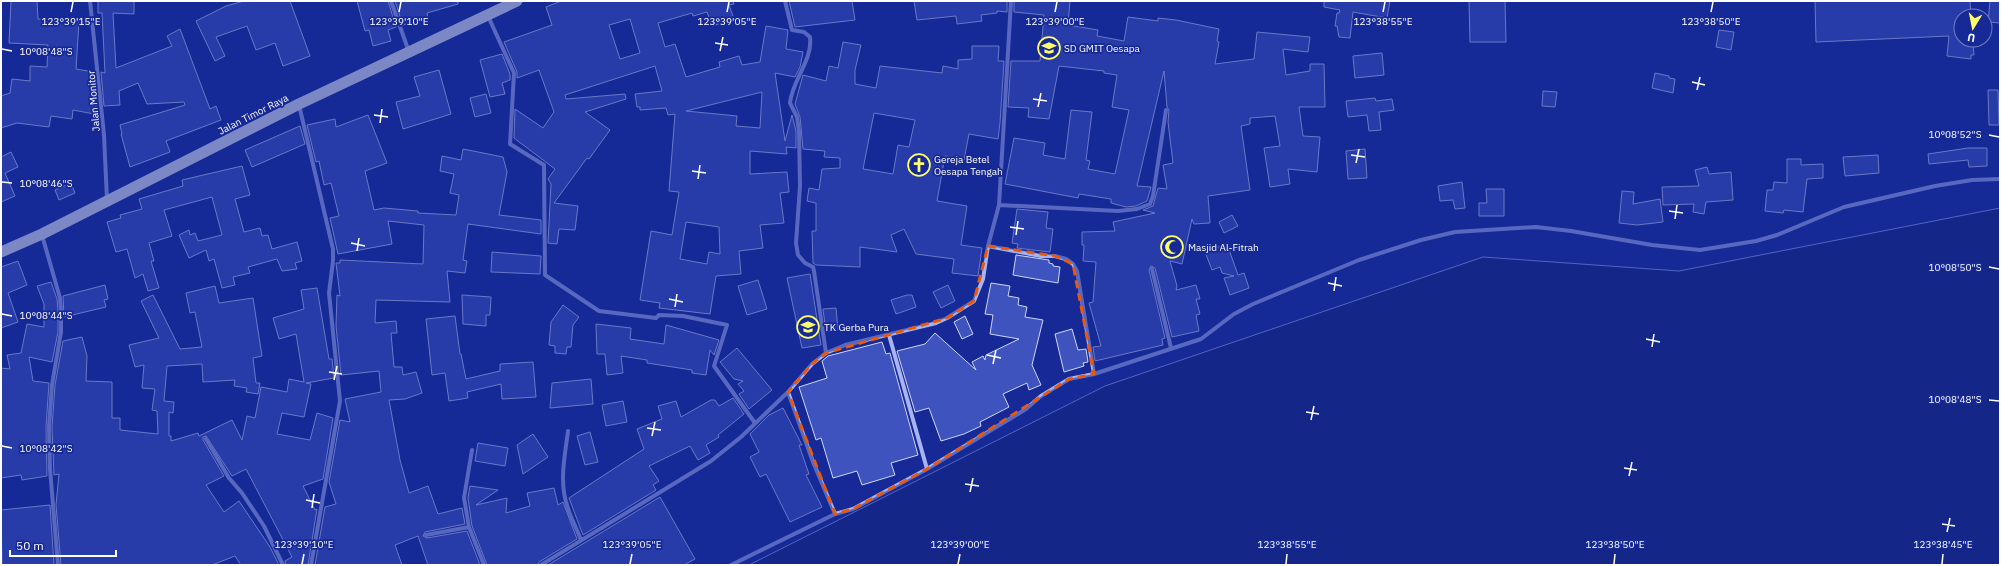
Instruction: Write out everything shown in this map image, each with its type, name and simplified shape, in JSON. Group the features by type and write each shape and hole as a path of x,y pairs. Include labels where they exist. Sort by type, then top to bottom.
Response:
{"highway":[{"name":"Jalan Timor Raya","path":"1,252 42,234 299,104 517,1"}],"street":[{"name":"Jalan Monitor","path":"90,1 103,127 107,200"},
{"path":"391,1 410,52"},
{"path":"785,1 789,25 792,30 804,32 810,37 810,50 793,88 790,103 797,117 799,131 800,186 796,243 798,255 805,264 812,267 814,271 826,352"},
{"path":"541,565 711,461 756,423 788,392 812,364 826,352 845,345 889,335 947,318 974,301 983,279 988,246 999,205 1011,1"},
{"path":"487,15 514,73 510,144 544,164 545,275 599,311 656,318 659,315 683,316 727,324 714,366 756,423"},
{"path":"299,104 333,249 329,293 340,402 311,565"},
{"path":"999,205 1118,211 1137,209 1150,204 1153,196 1166,110"},
{"path":"731,565 835,514 853,508 927,469 1026,409 1041,396 1070,379 1094,374 1201,339 1234,314 1304,282 1359,260 1421,240 1455,232 1536,227 1570,231 1652,245 1700,250 1756,241 1777,235 1844,207 1935,186 1972,180 2000,179"},
{"path":"42,234 60,298 61,311 61,332 49,410 50,469 58,565"},
{"path":"988,246 1041,256 1055,256 1066,259 1073,264 1076,271 1094,374"},
{"path":"1152,269 1171,348"},
{"path":"889,335 927,469"},
{"path":"788,392 813,462 835,514"},
{"path":"568,431 562,476 564,493 566,505 581,540"},
{"path":"206,439 229,478 242,493 264,526 283,565"},
{"path":"472,450 464,498 469,527 484,565"},
{"path":"426,535 469,527"}],"highlighted area":[{"path":"988,246 1055,256 1073,264 1094,374 1069,379 927,469 853,509 835,514 788,392 812,364 826,353 947,318 974,301"}],"shaded area":[{"path":"2000,208 2000,565 749,565 1105,386 1483,257 1679,271"}],"building":[{"path":"11,1 37,1 38,19 79,21 76,69 94,72 97,106 95,106 94,114 73,110 72,119 51,116 49,127 17,123 1,128 1,96 10,93 12,79 30,81 30,66 47,67 48,45 9,43"},
{"path":"98,1 134,1 134,14 113,13 116,68 172,46 167,36 180,29 210,109 216,106 221,120 166,141 170,152 130,167 120,125 185,105 184,102 147,104 138,83 119,91 120,105 104,106 101,72 105,73 102,13 98,13"},
{"path":"244,1 290,1 310,56 283,66 275,43 256,50 247,26 216,37 225,56 215,61 196,21 226,6"},
{"path":"357,1 388,1 396,27 388,30 391,41 373,46 369,30 365,31"},
{"path":"395,1 458,1 458,4 427,13 428,18 403,25"},
{"path":"561,1 733,1 734,4 729,5 734,19 712,26 707,12 693,16 692,13 658,23 665,47 675,44 686,77 720,67 719,62 739,56 742,65 760,62 766,26 788,30 786,49 803,52 800,67 795,77 775,73 785,141 792,115 796,131 796,148 786,147 787,154 750,151 750,174 787,172 789,192 780,193 784,223 760,225 763,248 739,251 741,274 716,276 710,314 659,308 660,303 640,300 651,231 672,235 679,192 669,191 675,114 668,115 666,108 640,110 640,107 637,107 635,94 662,91 655,66 565,95 566,99 625,94 626,99 585,112 610,130 589,159 587,158 554,203 578,206 575,230 559,229 557,244 548,243 551,184 548,179 555,169 514,138 515,109 543,128 554,112 539,70 517,78 517,72 504,42 552,25 546,7","holes":["630,19 640,53 620,59 609,25","762,92 760,128 736,126 737,116 686,111","686,222 719,227 720,254 709,252 707,264 680,259"]},
{"path":"789,1 852,1 855,20 795,27"},
{"path":"914,1 1007,1 1007,12 997,11 997,13 981,15 982,21 957,24 956,16 917,20"},
{"path":"1014,1 1070,1 1068,25 1098,30 1097,36 1124,41 1128,17 1158,21 1158,18 1176,20 1219,29 1217,41 1219,42 1215,64 1254,59 1257,32 1310,37 1308,52 1283,49 1286,75 1310,71 1310,64 1324,64 1325,107 1299,107 1303,136 1320,137 1317,172 1288,169 1290,184 1270,187 1264,148 1280,146 1275,116 1250,118 1250,124 1241,126 1250,190 1208,196 1210,223 1194,224 1192,219 1182,264 1170,261 1177,286 1176,290 1196,285 1200,299 1196,299 1200,314 1196,315 1199,331 1172,337 1155,268 1151,266 1149,270 1165,338 1162,339 1163,345 1095,361 1093,347 1101,346 1089,303 1093,302 1096,262 1083,261 1084,245 1082,245 1082,232 1115,231 1113,222 1155,213 1143,210 1153,206 1158,188 1167,189 1163,165 1173,163 1164,71 1137,186 1151,187 1147,201 1136,206 1126,207 1111,203 1111,199 1079,194 1078,198 1005,184 1014,138 1045,143 1043,155 1065,159 1071,110 1092,112 1086,160 1090,161 1088,169 1115,174 1129,110 1112,107 1117,75 1104,73 1104,71 1059,66 1049,119 1028,117 1029,108 1008,107 1011,61 1040,61 1044,15 1014,12"},
{"path":"1324,1 1390,1 1387,18 1353,12 1350,38 1339,37 1337,26 1335,26 1337,13 1339,13 1340,10 1324,7"},
{"path":"1469,1 1505,1 1506,42 1470,42"},
{"path":"1815,1 1970,1 1970,8 1953,8 1953,48 1973,48 1974,55 1971,55 1971,59 1947,56 1949,36 1816,42"},
{"path":"1990,1 2000,1 2000,23 1993,22 1993,8 1989,8"},
{"path":"1719,30 1734,32 1731,50 1716,47"},
{"path":"843,42 861,45 855,70 855,84 876,88 880,66 942,73 943,66 958,69 958,60 972,59 972,46 999,46 998,61 1004,61 998,139 969,134 964,160 945,156 937,201 967,206 961,245 982,248 978,276 952,273 954,259 916,254 904,229 891,235 897,252 860,247 860,267 816,265 813,263 812,231 816,231 816,203 807,201 809,188 819,190 822,169 840,168 840,158 824,157 825,151 803,149 800,117 795,104 803,75 826,81 829,66 838,68","holes":["874,113 915,120 909,147 898,145 893,174 863,169"]},
{"path":"1382,53 1384,75 1355,78 1353,56"},
{"path":"502,54 510,74 510,80 502,83 505,94 490,97 480,60"},
{"path":"439,70 451,114 403,129 396,102 420,96 414,77"},
{"path":"1655,73 1675,79 1673,93 1652,88"},
{"path":"1988,90 1998,90 1999,125 1989,125"},
{"path":"1543,91 1557,92 1555,107 1542,106"},
{"path":"486,94 491,113 475,117 470,98"},
{"path":"1375,98 1376,101 1392,99 1394,110 1379,112 1381,130 1369,131 1367,115 1348,117 1346,101"},
{"path":"368,115 387,163 365,171 374,210 384,208 418,211 418,213 456,215 459,195 450,193 454,174 440,171 442,156 461,160 463,149 503,157 507,172 499,215 541,220 541,234 468,224 463,260 467,261 465,273 447,271 450,302 376,300 375,323 396,321 397,333 391,333 394,367 402,367 403,375 416,372 422,393 405,399 389,400 400,460 409,493 428,486 438,514 462,508 465,524 425,532 423,536 427,538 467,531 480,565 428,565 418,536 395,545 402,565 315,565 325,507 336,504 329,482 340,420 350,422 345,399 381,392 379,371 341,375 336,326 337,295 340,296 336,263 340,263 340,260 423,264 424,225 388,221 392,244 338,254 330,218 339,216 331,183 324,185 319,161 316,162 307,125 335,119 336,127"},
{"path":"300,126 305,144 252,167 245,150"},
{"path":"1968,148 1987,148 1987,166 1969,167 1968,160 1929,164 1928,154"},
{"path":"1365,149 1367,178 1348,179 1346,151"},
{"path":"11,152 18,167 5,173 15,196 1,202 1,157"},
{"path":"1878,155 1879,173 1845,176 1843,157"},
{"path":"1787,159 1801,159 1801,165 1823,164 1823,178 1807,179 1803,212 1784,210 1783,213 1765,211 1767,190 1773,190 1774,182 1787,183"},
{"path":"242,166 250,195 235,199 244,232 260,228 262,236 268,235 272,249 297,242 302,261 295,263 297,269 282,271 277,259 248,267 250,273 233,277 235,285 222,288 214,259 209,261 206,250 189,258 179,235 189,230 190,235 195,233 198,241 222,235 212,197 164,210 172,236 149,243 154,261 151,261 159,288 148,291 143,274 135,278 127,249 116,252 107,222 121,218 120,215 142,209 139,199 183,186 182,180"},
{"path":"1707,167 1709,174 1731,172 1733,200 1706,202 1704,214 1693,212 1694,204 1663,205 1662,187 1699,186 1695,170"},
{"path":"1462,182 1465,208 1455,209 1453,200 1440,201 1438,186"},
{"path":"71,183 75,193 59,200 55,190"},
{"path":"1486,189 1504,189 1504,216 1479,216 1479,203 1487,203"},
{"path":"1622,191 1634,192 1633,204 1660,199 1663,222 1637,225 1619,223"},
{"path":"1017,209 1048,212 1046,228 1053,229 1050,252 1017,248 1018,244 1012,243"},
{"path":"1232,215 1238,226 1224,233 1219,222"},
{"path":"1227,244 1238,275 1244,273 1249,288 1230,295 1224,278 1234,276 1222,273 1220,267 1212,270 1205,252"},
{"path":"492,252 541,256 540,274 491,272"},
{"path":"1016,255 1049,260 1049,263 1053,264 1053,266 1060,267 1058,283 1013,275"},
{"path":"18,261 27,285 8,293 18,322 1,328 1,267"},
{"name":"TK Gerba Pura","path":"810,274 821,345 802,348 787,278"},
{"path":"758,280 767,309 747,315 738,286"},
{"path":"51,282 57,299 58,311 58,332 52,362 29,357 33,381 49,383 46,427 47,476 22,480 21,475 1,478 1,368 10,369 7,355 21,353 27,324 44,327 44,304 37,286"},
{"path":"991,283 1010,286 1008,296 1019,298 1018,305 1027,307 1025,317 1043,320 1032,365 1041,385 1029,390 1027,383 1003,394 1009,407 980,422 981,426 964,434 941,441 929,408 915,412 897,351 925,344 935,333 976,370 972,362 983,356 985,360 986,355 1019,339 990,334 993,315 985,314"},
{"path":"105,285 108,299 104,300 106,307 64,317 63,296"},
{"path":"948,285 955,301 941,308 933,292"},
{"path":"215,286 219,303 253,298 262,356 253,358 256,383 260,383 258,394 246,392 247,388 234,386 235,380 203,382 202,364 167,366 164,401 174,402 173,413 169,412 169,436 171,436 171,441 198,433 199,436 232,420 242,440 247,416 255,418 261,387 287,392 289,379 304,382 296,334 279,339 273,318 304,309 301,290 317,288 329,359 332,359 334,378 306,383 311,384 304,417 282,413 277,434 310,440 317,413 333,418 323,479 303,486 315,510 317,509 308,565 286,565 285,561 292,557 246,469 232,476 206,436 203,437 203,440 224,476 206,485 224,512 239,501 270,547 279,565 241,565 235,556 212,565 61,565 56,505 59,474 54,475 52,427 55,385 63,341 82,337 87,356 86,381 112,382 112,418 120,418 120,430 158,434 157,411 152,410 155,389 142,388 144,365 135,367 129,345 159,338 141,301 153,295 180,349 202,347 195,312 190,313 186,293"},
{"path":"462,295 491,297 490,315 486,315 486,326 463,324"},
{"path":"912,295 916,307 896,314 891,300"},
{"path":"563,305 579,317 573,325 571,347 567,347 566,354 555,353 555,346 549,345 551,322"},
{"path":"836,308 838,330 826,332 823,309"},
{"path":"455,316 460,354 466,379 500,371 500,364 533,362 536,397 502,399 501,384 467,392 468,398 449,401 445,373 432,375 426,319"},
{"path":"965,316 973,334 962,339 954,322"},
{"path":"596,324 631,328 630,339 664,344 666,325 719,340 714,355 710,350 706,375 692,373 692,370 647,363 647,360 621,356 623,373 607,375 605,354 597,354"},
{"path":"1072,329 1078,350 1086,349 1088,362 1083,363 1084,366 1064,372 1055,334"},
{"path":"882,342 886,354 890,353 918,455 891,463 895,475 862,485 857,471 833,478 821,438 816,440 799,387 827,378 822,361 828,356"},
{"path":"737,348 772,390 749,409 739,394 744,391 738,384 743,381 734,379 720,362"},
{"path":"591,379 593,404 550,408 552,383"},
{"path":"733,398 744,414 718,435 719,437 706,445 710,453 698,460 690,446 649,466 659,481 653,485 656,490 583,535 569,498 644,449 637,429 662,419 658,406 676,401 681,417 711,400 715,400 719,406"},
{"path":"623,401 627,422 606,426 602,405"},
{"path":"783,408 802,445 799,445 809,474 806,475 822,507 790,522 766,474 760,477 750,457 759,452 750,434 769,415"},
{"path":"590,432 598,462 585,465 577,436"},
{"path":"533,434 548,457 523,474 517,445"},
{"path":"478,443 508,448 505,466 475,461"},
{"path":"470,486 498,490 476,505 507,498 506,513 530,506 527,493 554,488 558,505 563,502 577,539 539,562 538,565 487,565 472,526 468,498"},
{"path":"660,497 695,559 684,565 548,565"},
{"path":"50,505 54,565 2,565 1,510"}],"place":[{"name":"SD GMIT Oesapa","path":"1049,48"},
{"name":"Gereja Betel Oesapa Tengah","path":"919,165"},
{"name":"Masjid Al-Fitrah","path":"1172,247"},
{"name":"TK Gerba Pura","path":"808,327"}]}
